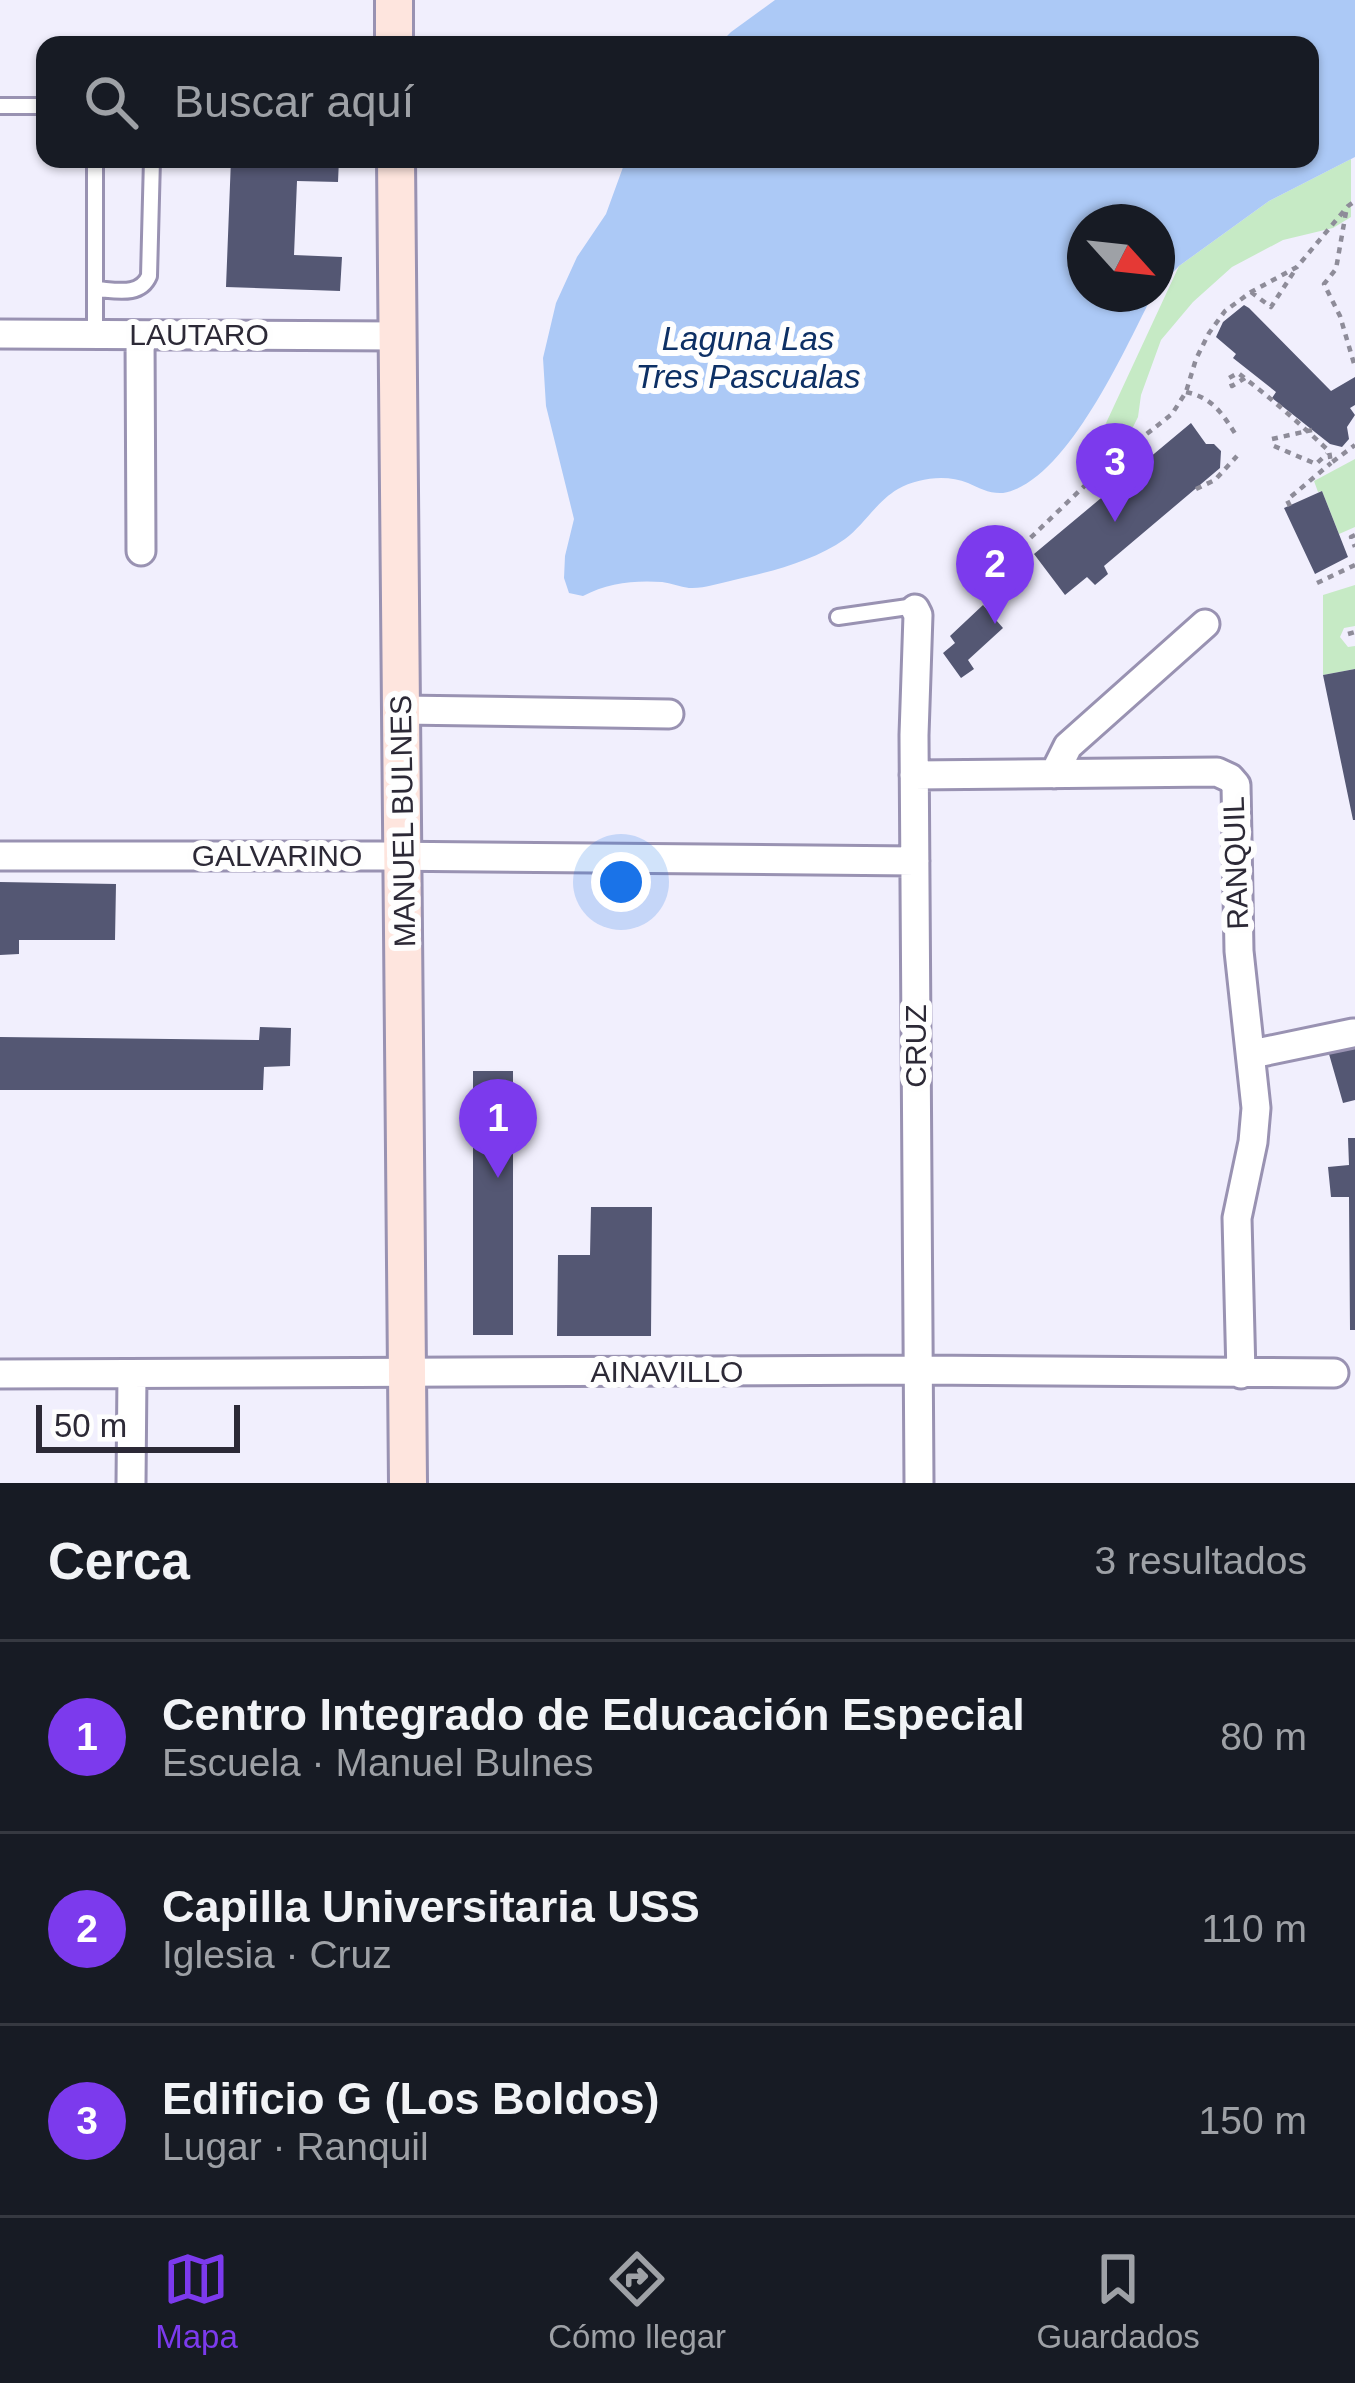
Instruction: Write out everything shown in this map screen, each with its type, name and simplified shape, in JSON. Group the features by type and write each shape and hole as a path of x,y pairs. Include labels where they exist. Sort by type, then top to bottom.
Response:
{"main road":[{"path":"394,0 394,36"},
{"name":"MANUEL BULNES","path":"396,168 408,1483"}],"street":[{"name":"LAUTARO","path":"0,334 398,336"},
{"path":"140,335 141,551"},
{"name":"CRUZ","path":"915,609 920,1483"},
{"path":"1054,774 1068,746 1205,624"},
{"path":"402,710 669,714"},
{"name":"RANQUIL","path":"914,775 1217,772 1236,785 1239,950 1256,1124 1237,1218 1240,1374"},
{"name":"GALVARINO","path":"0,856 915,861"},
{"path":"1252,1054 1352,1033"},
{"name":"AINAVILLO","path":"0,1374 1334,1373"},
{"path":"131,1483 132,1374"}],"lane":[{"path":"0,106 36,106"},
{"path":"95,168 95,334"},
{"path":"95,289 137,290 145,285 152,168"},
{"path":"838,616 915,609"}],"path":[{"path":"1251,292 1271,307 1297,266 1355,201"},
{"path":"1348,206 1336,268 1324,284 1340,316 1355,368"},
{"path":"1022,546 1101,470 1172,414 1209,333 1226,311 1297,266"},
{"path":"1245,378 1310,431 1329,451 1331,464"},
{"path":"1186,392 1217,405 1238,438"},
{"path":"1310,431 1273,442 1316,464 1329,451"},
{"path":"1289,506 1287,500 1355,446"},
{"path":"1196,489 1215,480 1237,456"},
{"path":"1355,536 1351,538 1355,548"},
{"path":"1317,583 1355,565"}],"green space":[{"path":"1351,159 1351,217 1333,228 1283,240 1232,267 1193,302 1161,340 1133,427 1094,449 1158,312 1175,312 1179,266 1269,201"},
{"path":"1355,459 1355,527 1339,534 1314,481"},
{"path":"1355,585 1355,626 1344,628 1340,637 1348,647 1355,646 1355,669 1323,675 1323,595"}],"water":[{"name":"Laguna Las Tres Pascualas","path":"775,0 1355,0 1355,157 1269,201 1175,270 1175,204 1067,204 1067,312 1144,312 1092,410 1049,465 1026,484 998,493 951,479 923,480 890,494 845,539 791,565 700,588 642,582 611,585 583,596 569,593 565,556 574,519 546,406 543,358 556,303 577,257 606,214 623,168 1319,168 1319,36 727,36"}],"building":[{"path":"231,168 339,168 338,182 297,181 294,255 342,257 340,291 226,287"},
{"path":"1244,305 1331,391 1355,377 1355,405 1350,408 1355,415 1342,447 1330,444 1272,398 1276,392 1233,358 1236,354 1216,337 1223,322"},
{"path":"1191,423 1206,444 1221,451 1220,468 1104,566 1108,574 1095,585 1087,577 1065,595 1034,554"},
{"path":"1322,491 1348,557 1315,574 1284,508"},
{"path":"983,605 1003,628 968,660 974,669 961,678 943,653 955,643 950,636"},
{"path":"1355,669 1355,820 1353,820 1323,675"},
{"path":"0,882 116,884 115,940 19,940 19,954 0,955"},
{"path":"260,1027 291,1028 290,1066 264,1067 263,1090 0,1090 0,1037 259,1040"},
{"path":"1355,1047 1355,1100 1343,1103 1329,1054"},
{"path":"473,1071 513,1071 513,1335 473,1335"},
{"path":"1348,1138 1355,1138 1355,1330 1350,1330 1349,1197 1331,1197 1328,1167 1349,1165"},
{"path":"591,1207 652,1207 651,1336 557,1336 558,1255 590,1255"}],"place":[{"name":"Edificio G (Los Boldos)","path":"1115,522"},
{"name":"Capilla Universitaria USS","path":"995,624"},
{"name":"Centro Integrado de Educación Especial","path":"498,1178"}]}
